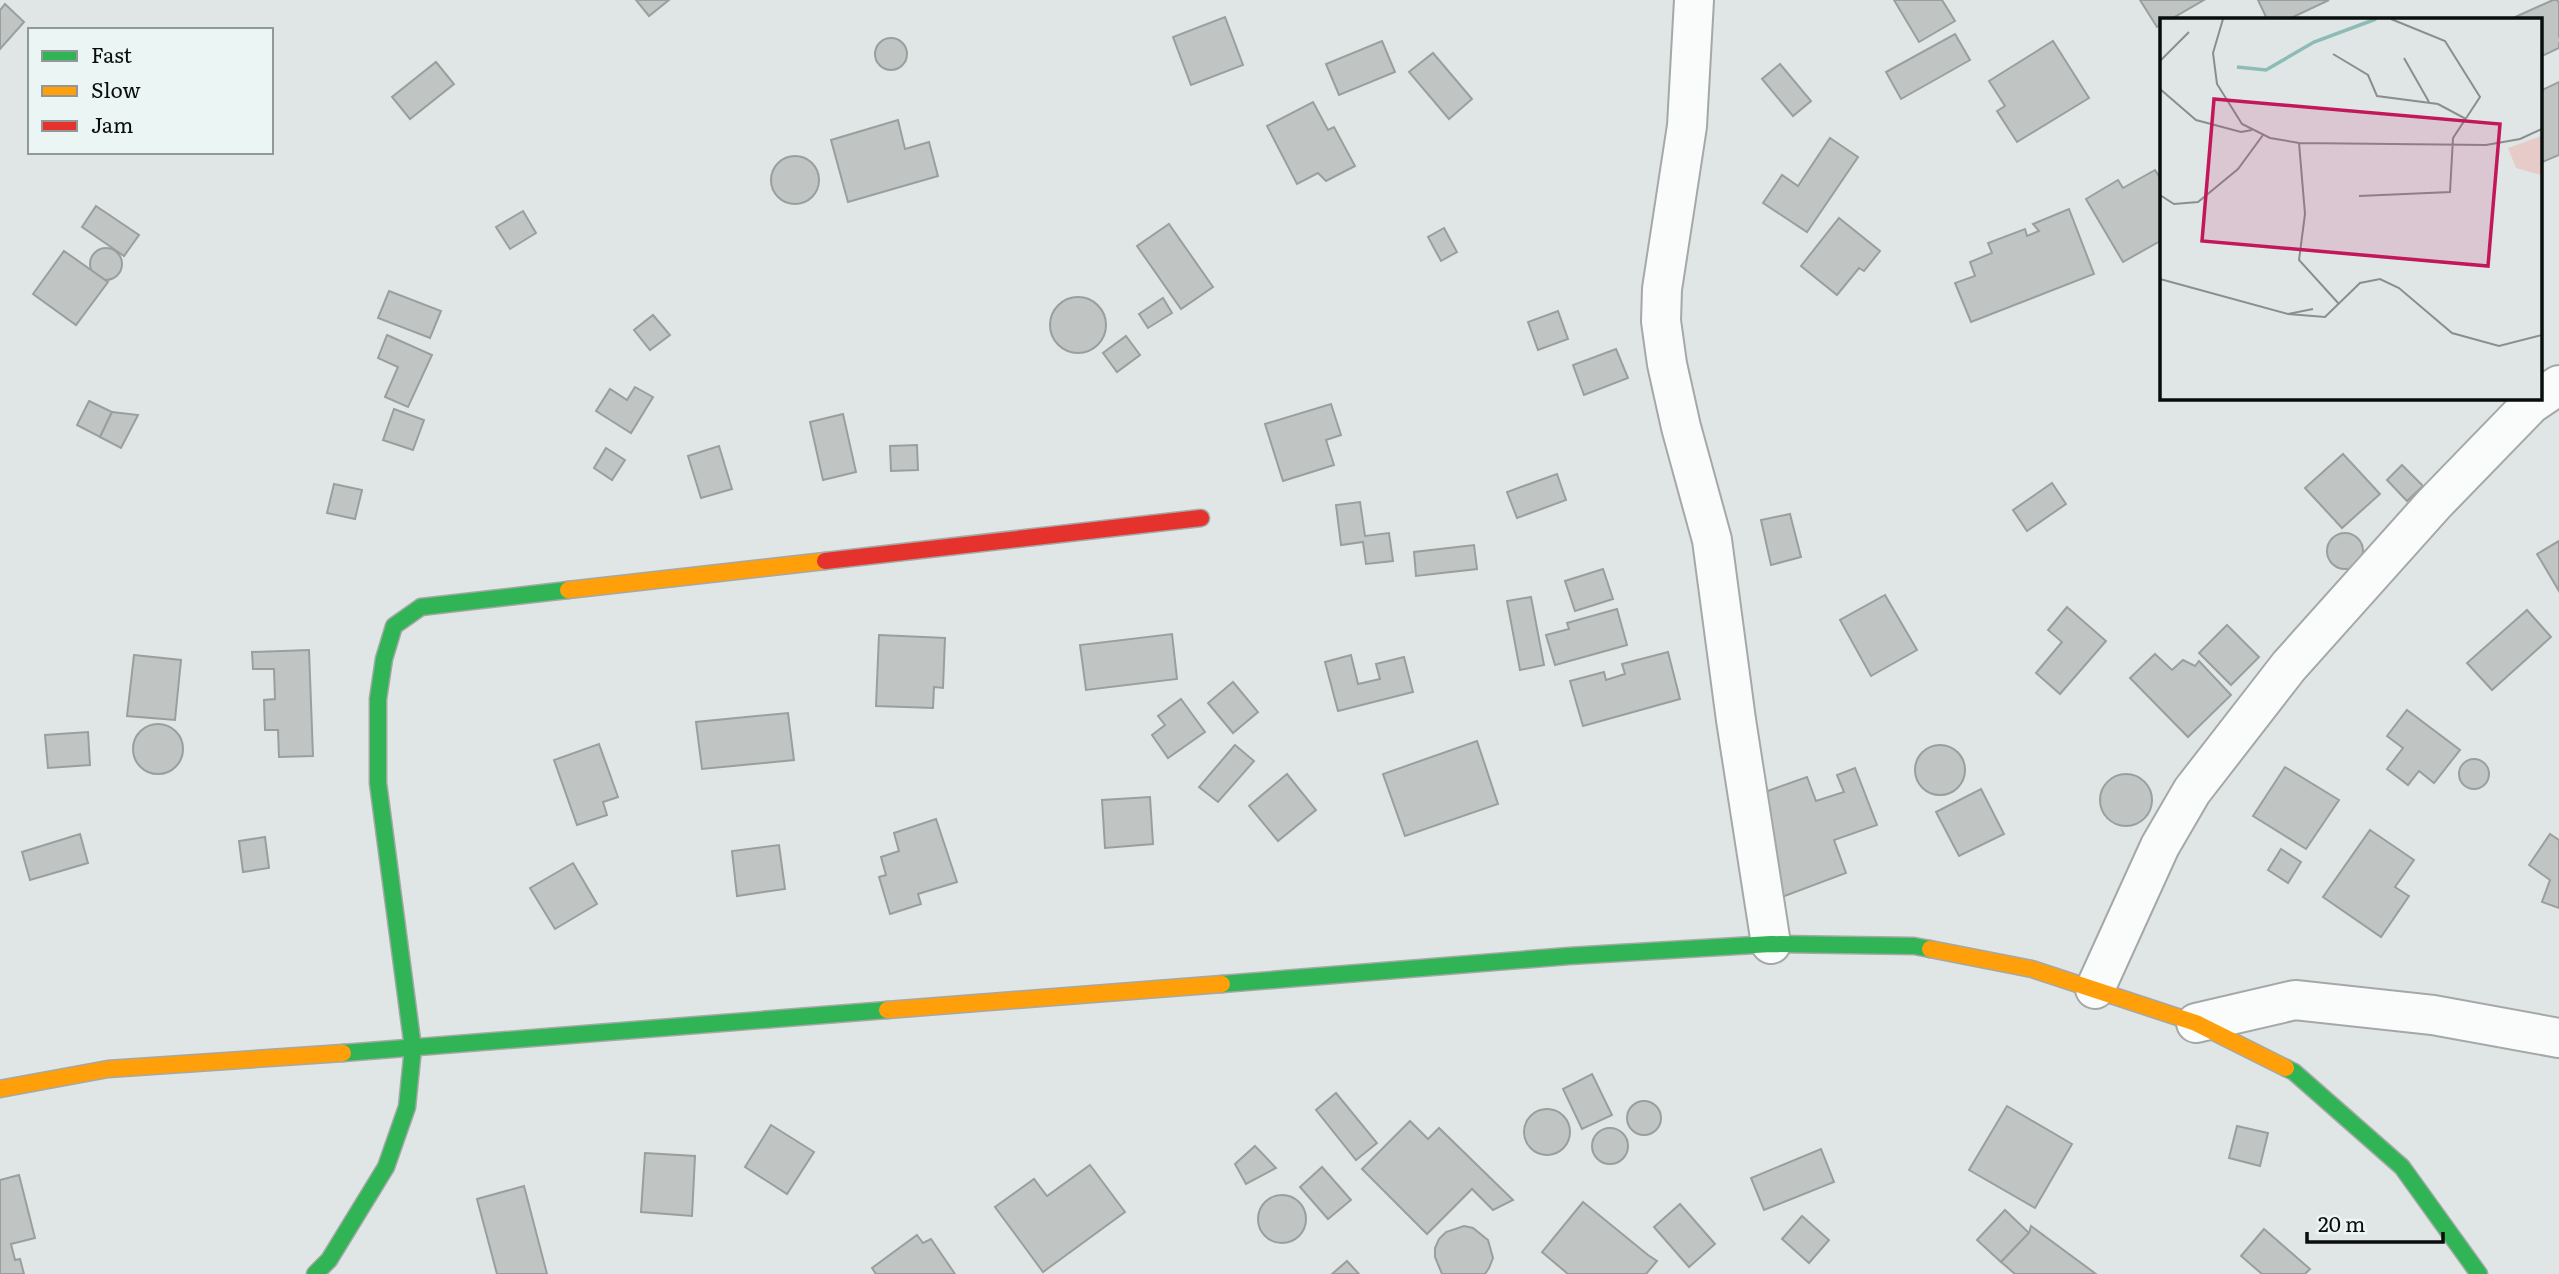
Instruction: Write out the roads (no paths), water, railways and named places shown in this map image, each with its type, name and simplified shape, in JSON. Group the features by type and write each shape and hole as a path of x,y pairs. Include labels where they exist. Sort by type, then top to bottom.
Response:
{"street":[{"path":"1694,0 1687,126 1662,289 1661,321 1681,427 1712,540 1736,720 1771,944"},
{"path":"2542,397 2559,385"},
{"path":"2095,989 2160,846 2200,781 2289,666 2434,504 2538,399"},
{"path":"315,1274 329,1259 386,1167 407,1107 413,1048 378,783 378,699 384,659 394,626 421,607 1201,518"},
{"path":"0,1089 108,1069 413,1048 1555,957 1771,944 1914,946 2032,969 2095,989 2196,1023 2294,1072 2402,1167 2479,1274"},
{"path":"2196,1023 2295,1000 2433,1015 2559,1038"}]}
